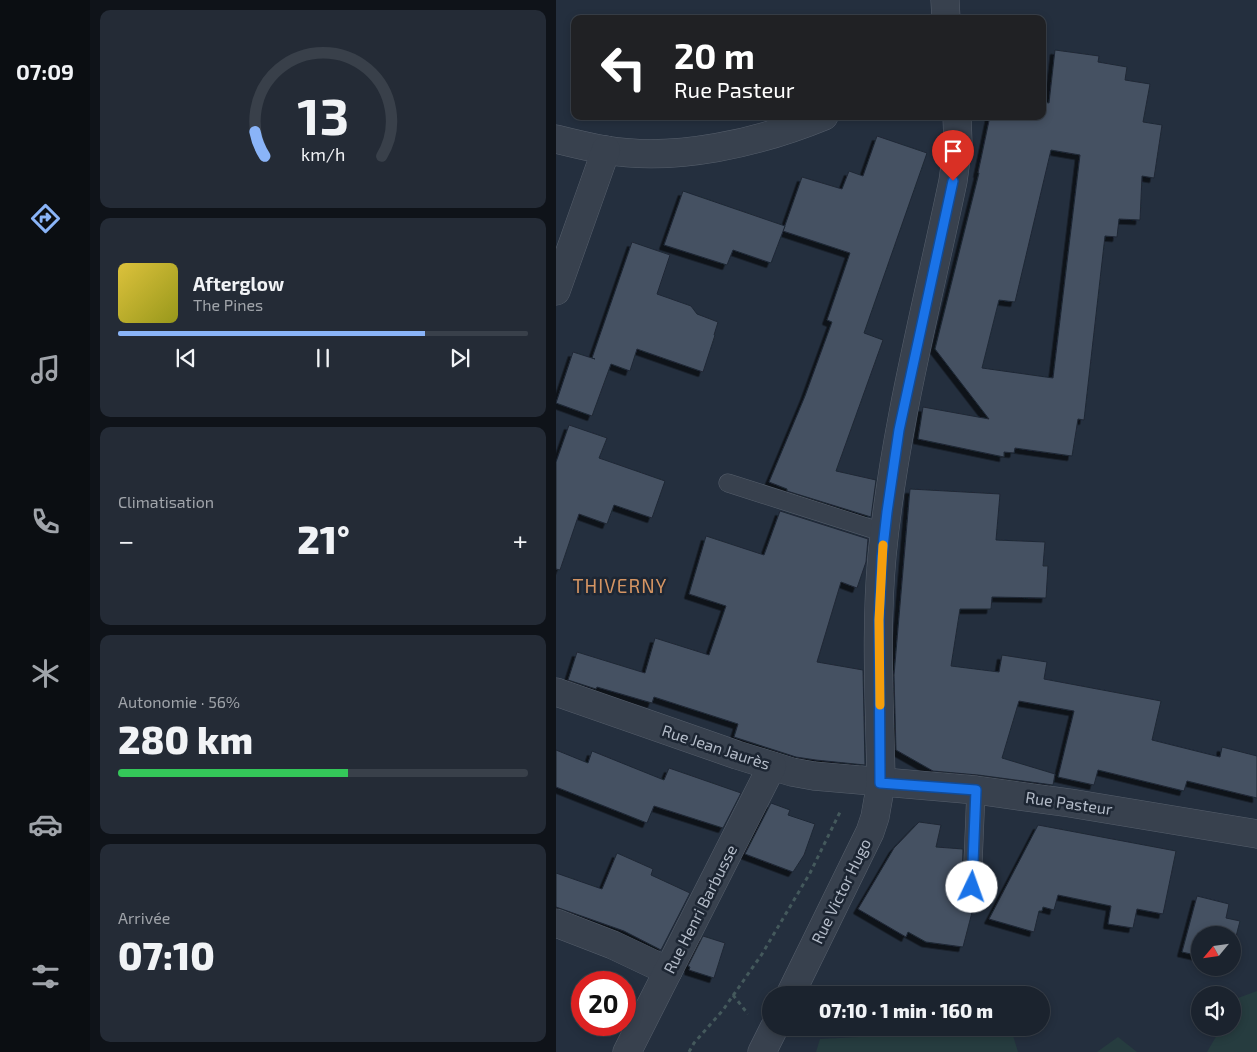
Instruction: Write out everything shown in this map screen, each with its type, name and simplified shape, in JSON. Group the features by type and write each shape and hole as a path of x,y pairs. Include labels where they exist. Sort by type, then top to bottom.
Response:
{"street":[{"path":"944,0 946,15"},
{"path":"556,140 606,150 649,153 703,150 756,140 813,120"},
{"name":"Rue Victor Hugo","path":"794,986 870,832 875,817 880,783 879,620 882,556 899,430 954,173 959,140 957,120"},
{"path":"556,291 606,150"},
{"name":"Rue Jean Jaurès","path":"556,692 737,756 772,766 814,776 880,783"},
{"name":"Rue Henri Barbusse","path":"627,1052 772,766"},
{"name":"Rue Pasteur","path":"880,783 976,790 1089,806 1257,834"},
{"path":"556,923 605,942 668,971"},
{"path":"762,1052 770,1036"}],"lane":[{"path":"728,483 885,533"},
{"path":"972,887 976,790"}],"path":[{"path":"689,1052 694,1042 723,1010 762,954 810,873 843,806 839,779"}],"green space":[{"path":"1257,991 1257,1052 1207,1052 1216,1036 1241,1036 1241,997"},
{"path":"877,1036 1013,1036 1018,1052 816,1052 820,1039"},
{"path":"1118,1037 1137,1052 1097,1052"}],"building":[{"path":"1055,50 1099,56 1098,62 1127,67 1125,80 1150,84 1143,122 1162,125 1154,178 1142,176 1140,220 1119,219 1117,237 1105,236 1084,420 1078,419 1072,456 1015,448 1014,453 1004,452 1004,457 918,439 923,407 989,419 935,349 979,173 989,120 1046,120 1046,103 1049,103","holes":["1051,150 1080,155 1053,378 982,368 999,300 1015,302"]},
{"path":"877,136 927,153 864,333 883,340 836,471 876,480 871,517 787,491 787,489 769,482 805,396 832,322 827,320 850,253 783,231 802,177 842,189 849,171 863,176"},
{"path":"683,191 785,226 771,263 733,250 727,265 664,245"},
{"path":"632,242 670,255 657,294 691,306 697,314 718,322 703,372 637,349 630,371 611,364 592,416 556,403 573,352 595,359 592,358"},
{"path":"569,425 607,438 599,458 665,481 652,518 614,505 607,524 579,514 560,570 556,569 556,462"},
{"path":"910,489 1000,494 996,540 1045,542 1043,566 1048,566 1046,598 992,597 991,609 960,609 951,666 999,672 1002,655 1047,662 1044,679 1161,701 1152,740 1220,757 1222,747 1257,756 1257,798 1187,781 1184,791 1098,770 1094,785 1058,777 1074,711 1019,701 1002,758 1055,774 1053,785 933,771 896,750 894,675"},
{"path":"780,511 868,539 866,562 857,588 841,582 817,662 863,670 865,765 796,757 734,737 738,724 654,697 652,703 568,680 577,652 645,673 655,638 709,655 726,606 689,594 706,536 764,555"},
{"path":"556,750 588,763 592,751 664,780 669,768 741,793 723,828 654,806 647,823 556,787"},
{"path":"771,803 790,810 788,815 815,824 804,855 793,872 745,854"},
{"path":"919,822 941,825 936,847 963,849 962,891 967,896 976,897 963,947 926,942 908,932 906,937 858,909 894,848"},
{"path":"1038,825 1176,851 1163,914 1137,909 1133,928 1108,924 1111,906 1058,895 1054,910 1043,907 1042,911 1039,911 1034,932 989,919"},
{"path":"617,853 653,869 651,875 690,893 661,950 624,931 556,907 556,873 602,889"},
{"path":"1197,896 1229,904 1226,918 1240,921 1239,926 1191,926 1191,954 1182,952"},
{"path":"703,936 725,943 714,978 689,970 690,967 688,966"}],"slow traffic":[{"path":"880,705 879,620 883,545"}],"district":[{"name":"THIVERNY","path":"620,586"}],"route":[{"path":"953,181 899,430 887,512 882,556 879,620 880,783 976,790 972,887"}]}
